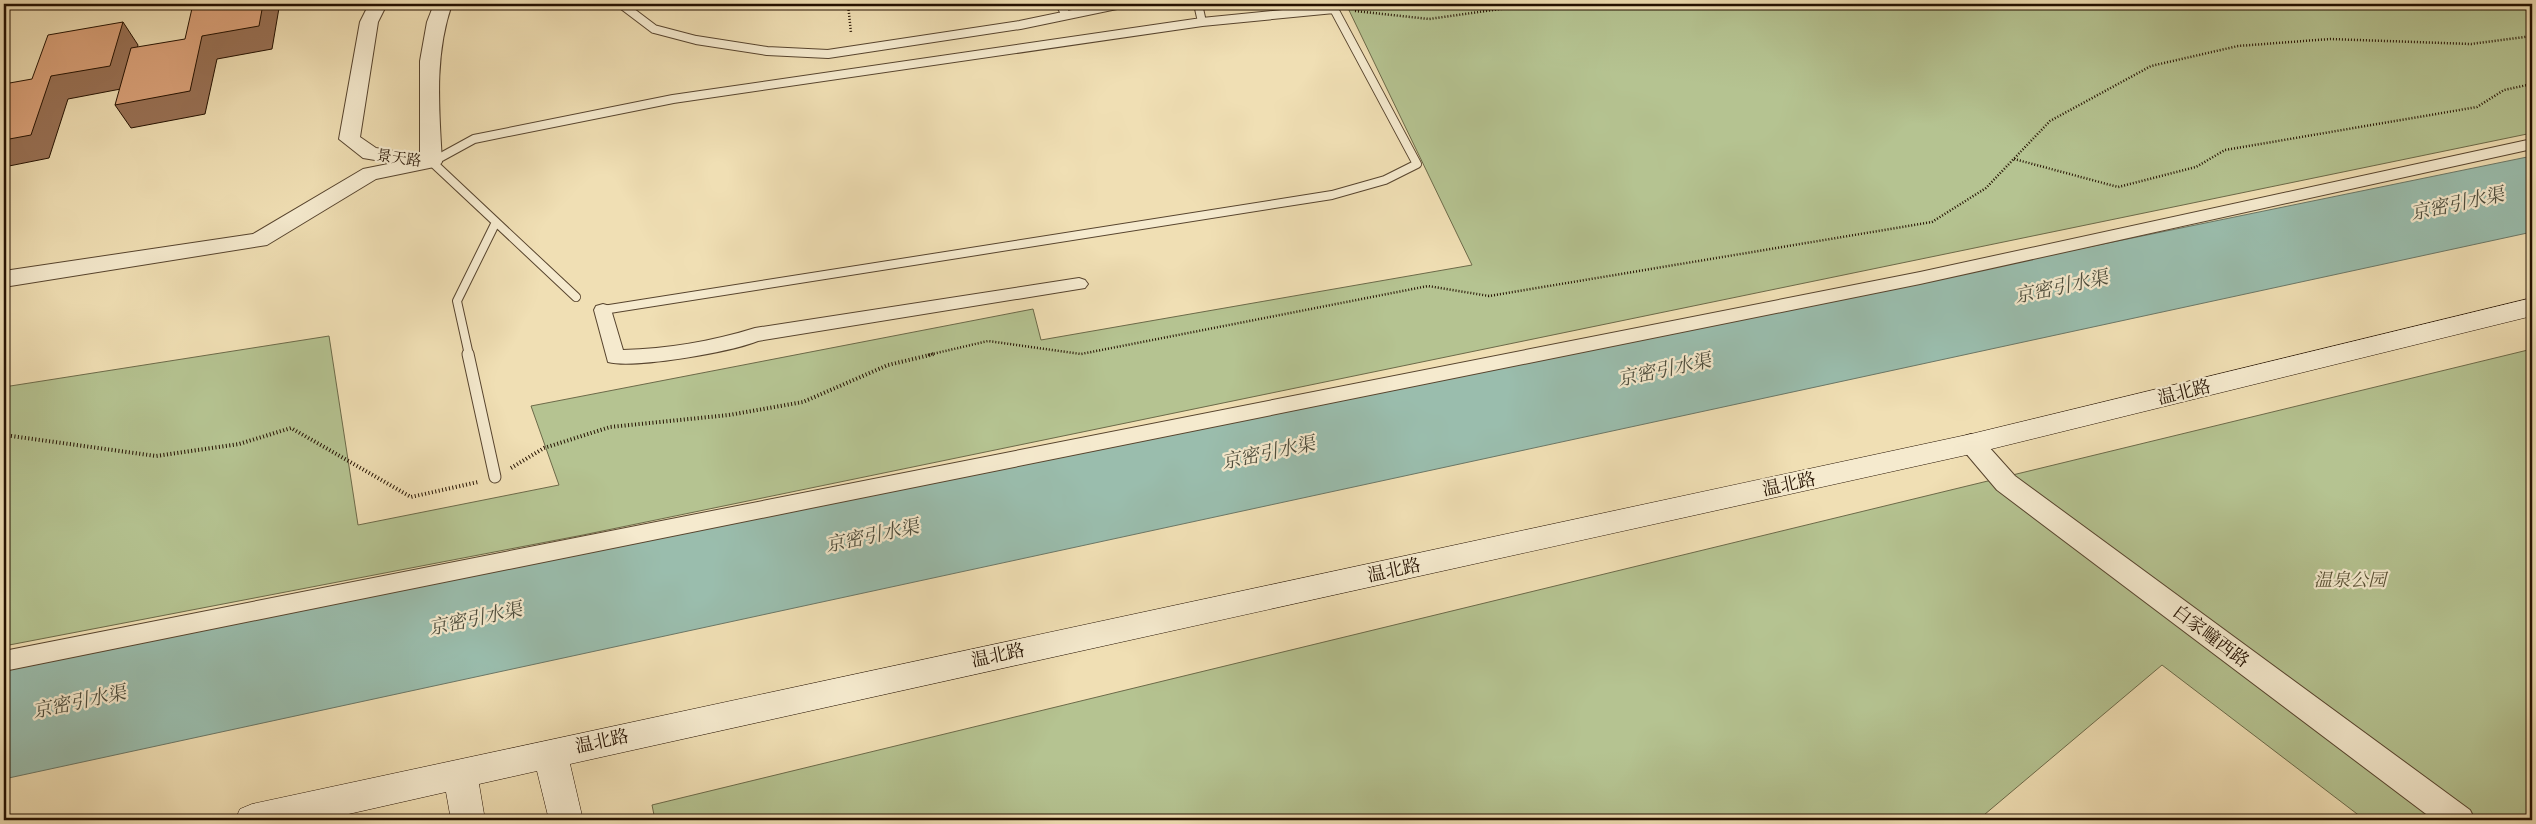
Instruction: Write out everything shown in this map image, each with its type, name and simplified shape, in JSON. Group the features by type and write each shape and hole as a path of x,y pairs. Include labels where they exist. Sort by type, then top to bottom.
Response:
{"main road":[{"name":"温北路","path":"252,820 550,753 1971,444 2532,307"},
{"path":"550,753 566,820"},
{"path":"460,773 468,820"}],"street":[{"name":"景天路","path":"378,4 370,22 349,140 370,154 432,162 430,74 434,24 443,4"},
{"path":"4,661 1920,278 2532,144"},
{"path":"4,279 259,240 370,174 432,162"},
{"path":"603,310 614,357 650,356 742,340 755,335 1079,284"},
{"name":"白家疃西路","path":"1971,444 2006,483 2459,820"}],"lane":[{"path":"621,4 654,29 696,40 767,51 828,54 1020,25 1121,4"},
{"path":"1060,4 1066,15"},
{"path":"1198,4 1202,22"},
{"path":"576,298 432,162 474,139 673,99 1202,22 1334,9 1417,164 1396,177 1367,186 1302,200 1268,203 603,310"},
{"path":"495,478 457,301 496,222"}],"path":[{"path":"848,4 854,50"},
{"path":"1334,9 1429,19 1536,4"},
{"path":"4,435 156,456 239,444 292,428 411,497 495,478 544,448 610,427 730,415 803,402 888,365 988,341 1081,354 1428,286 1489,296 1932,222 1986,188 2050,121 2151,66 2247,45 2330,39 2471,44 2532,36"},
{"path":"2014,159 2118,187 2196,167 2225,150 2477,107 2504,90 2532,84"}],"green space":[{"path":"1346,4 2532,4 2532,133 583,535 4,646 4,387 329,336 358,525 559,485 531,406 1033,309 1041,340 1472,265"},
{"name":"温泉公园","path":"2532,349 2532,820 2365,820 2162,665 1978,820 655,820 652,805"}],"water":[{"name":"京密引水渠","path":"2532,156 2532,232 4,779 4,667 1601,347"}],"building":[{"path":"193,4 263,4 259,26 202,36 190,91 115,105 131,48 185,39"},
{"path":"123,22 110,66 51,76 31,135 4,140 4,84 32,79 48,35"}]}
